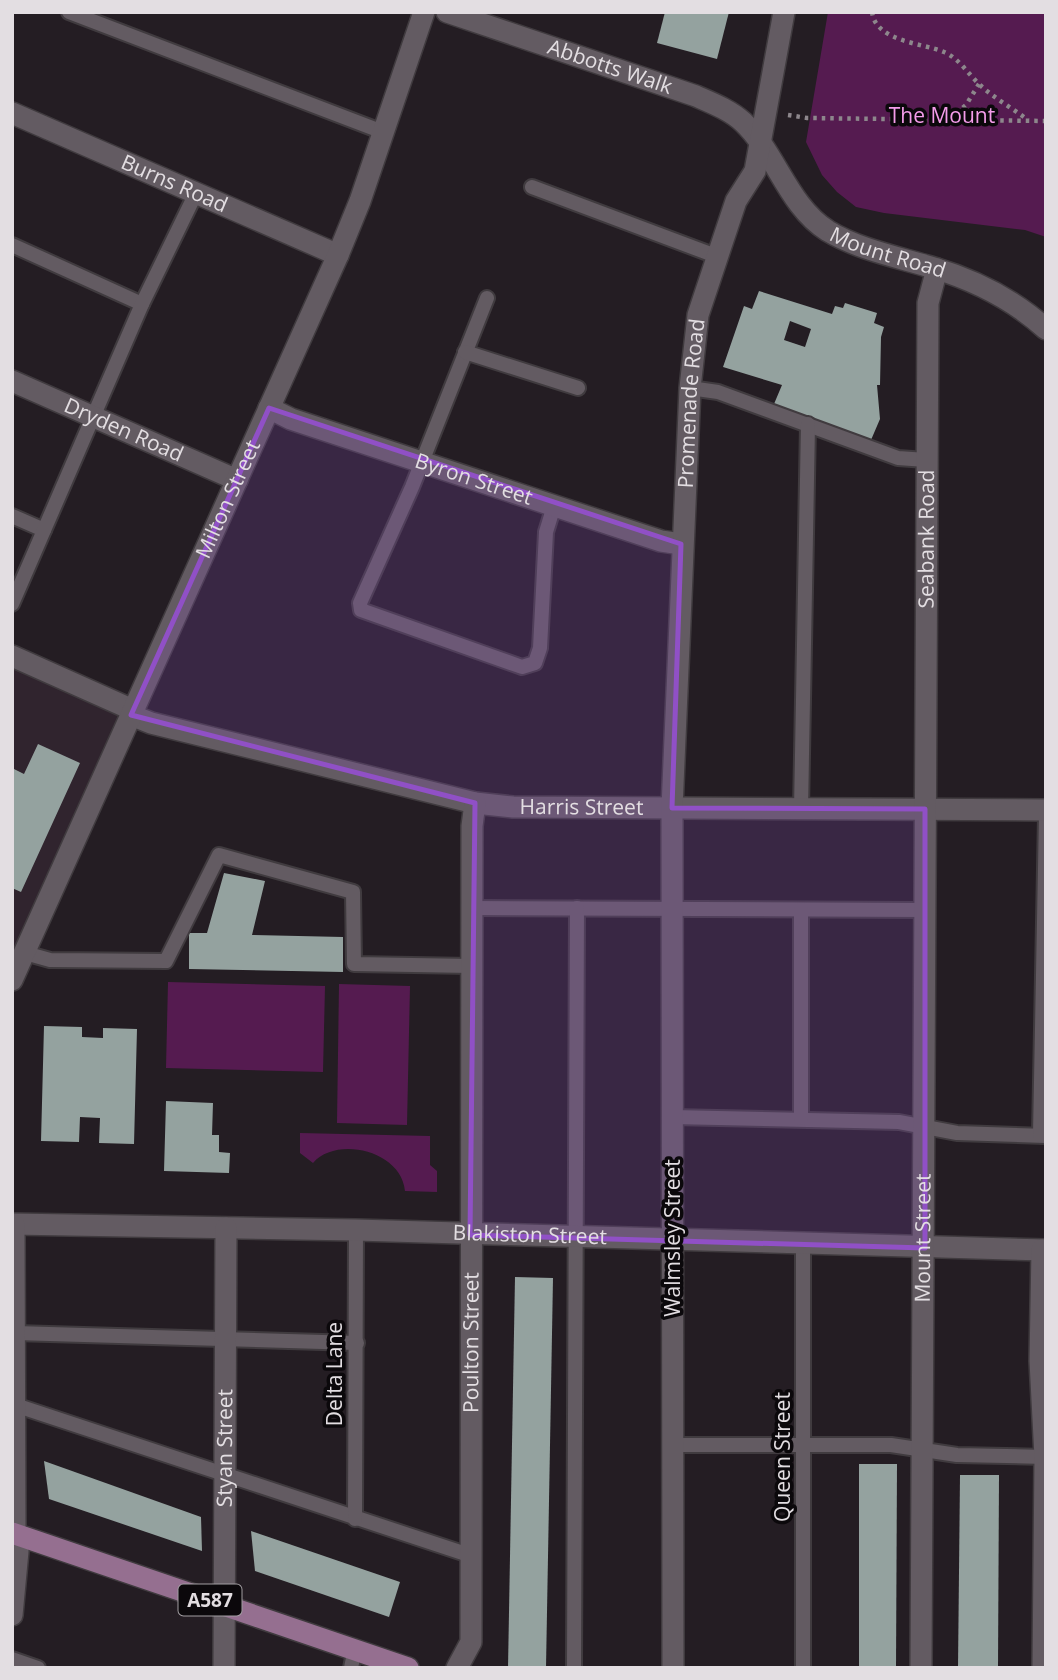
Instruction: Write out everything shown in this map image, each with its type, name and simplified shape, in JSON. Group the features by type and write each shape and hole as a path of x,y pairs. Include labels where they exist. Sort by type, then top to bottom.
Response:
{"main road":[{"name":"A587","path":"14,1533 224,1605 353,1658 408,1668"}],"street":[{"name":"Milton Street","path":"12,980 18,950 132,712 338,255 360,201 424,12"},
{"name":"Abbotts Walk","path":"447,12 696,96 742,121 760,141"},
{"name":"Promenade Road","path":"672,808 681,544 690,388 698,316 736,201 755,171 784,12"},
{"name":"Burns Road","path":"12,113 338,255"},
{"name":"Mount Road","path":"760,141 801,206 826,230 859,246 971,281 1046,328"},
{"name":"Seabank Road","path":"925,809 928,303 937,269"},
{"name":"Dryden Road","path":"12,381 237,480"},
{"name":"Byron Street","path":"269,408 291,419 554,506 662,541 681,544"},
{"name":"Harris Street","path":"12,656 151,723 475,803 539,809 925,809 1046,813"},
{"name":"Poulton Street","path":"457,1668 471,1642 470,1235 475,803"},
{"name":"Walmsley Street","path":"672,808 675,1445 673,1668"},
{"name":"Mount Street","path":"921,1668 925,809"},
{"name":"Blakiston Street","path":"13,1224 356,1230 1044,1250"},
{"path":"12,1615 18,1551 14,1533 13,1224"},
{"name":"Styan Street","path":"224,1668 226,1228"},
{"path":"1043,1668 1046,1457 1044,1250"}],"lane":[{"path":"69,12 383,132"},
{"path":"532,187 716,256"},
{"path":"12,604 142,304 196,192"},
{"path":"12,245 142,304"},
{"path":"487,298 360,603 361,610 522,667 535,663 540,648 546,532 554,506"},
{"path":"465,352 578,388"},
{"path":"690,388 718,392 898,458 926,460"},
{"path":"801,810 808,424"},
{"path":"12,516 44,530"},
{"path":"672,1117 898,1122 957,1133 1043,1135 1046,813"},
{"path":"18,950 50,960 166,961 219,855 353,892 354,964 472,966"},
{"path":"472,908 924,910"},
{"path":"574,1668 577,908"},
{"path":"801,909 801,1118"},
{"name":"Delta Lane","path":"355,1519 356,1230"},
{"name":"Queen Street","path":"803,1245 803,1668"},
{"path":"15,1333 356,1343"},
{"path":"14,1405 472,1556"},
{"path":"675,1445 891,1445 957,1455 1046,1457"},
{"path":"12,1659 38,1668"}],"path":[{"path":"872,12 873,18 886,32 902,40 947,53 979,84 1029,120"},
{"path":"950,120 966,105 979,84"},
{"path":"764,110 807,118 1046,121"}],"highlighted area":[{"path":"269,408 681,544 672,808 925,809 925,1248 470,1235 475,803 131,715"}],"shaded area":[{"path":"12,657 133,710 25,953 12,947"}],"green space":[{"name":"The Mount","path":"828,12 1046,12 1046,237 1025,230 884,213 856,207 837,192 822,175 806,142"},
{"path":"168,982 325,986 323,1072 166,1068"},
{"path":"339,984 410,986 407,1125 337,1123"},
{"path":"300,1133 430,1136 430,1165 437,1171 437,1192 405,1191 401,1177 392,1166 380,1157 366,1152 337,1150 323,1155 313,1163 300,1153"}],"building":[{"path":"665,12 729,12 717,59 657,43"},
{"path":"759,291 832,314 835,306 843,308 845,303 877,313 874,323 884,327 881,337 880,385 877,385 880,419 871,440 774,404 782,385 723,367 744,306 752,309","holes":["790,321 811,329 805,347 784,340"]},
{"path":"38,744 80,763 21,892 12,888 12,768 24,774"},
{"path":"224,873 265,881 252,935 343,937 343,972 189,969 189,933 207,933"},
{"path":"44,1026 82,1027 82,1037 103,1038 103,1028 137,1029 134,1144 99,1143 100,1118 80,1117 79,1142 41,1141"},
{"path":"166,1101 213,1103 212,1135 219,1135 219,1152 230,1153 229,1173 164,1171"},
{"path":"515,1277 553,1278 546,1668 508,1668"},
{"path":"44,1461 201,1517 202,1551 49,1499"},
{"path":"859,1464 897,1464 896,1668 859,1668"},
{"path":"960,1475 999,1475 998,1668 958,1668"},
{"path":"251,1531 400,1582 389,1617 255,1571"}]}
